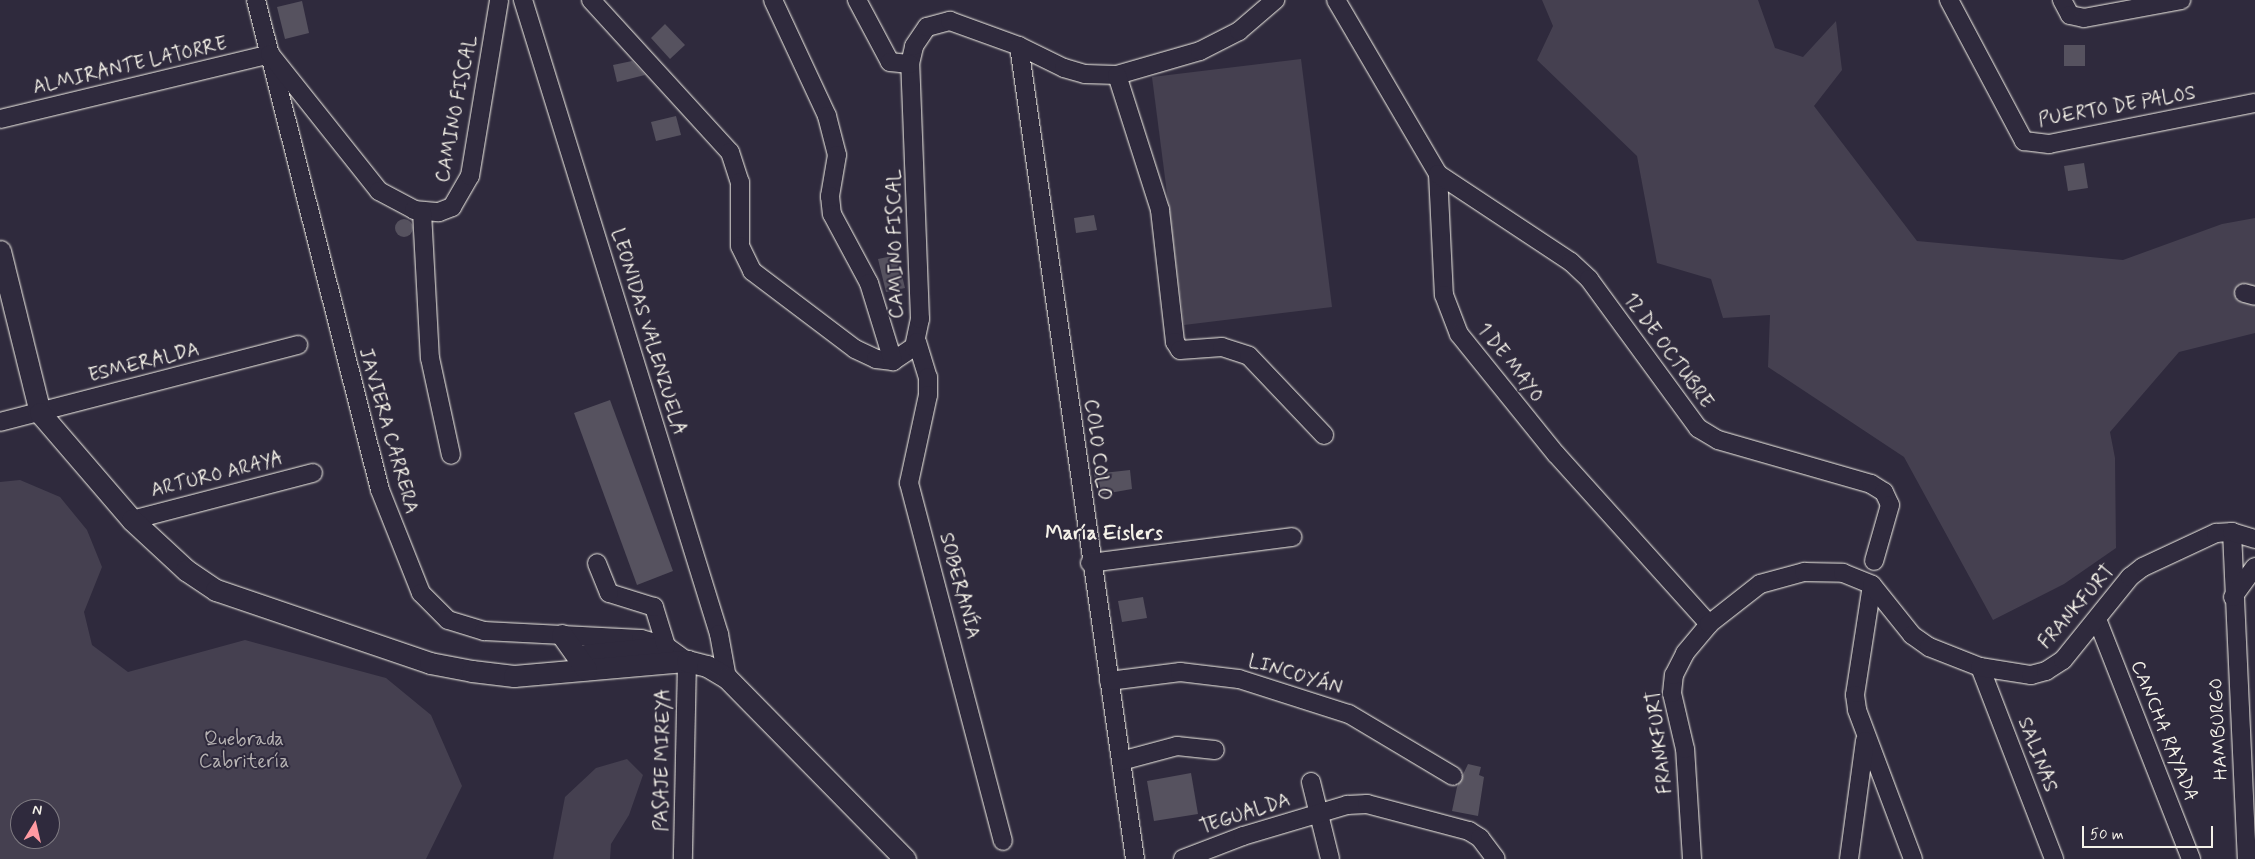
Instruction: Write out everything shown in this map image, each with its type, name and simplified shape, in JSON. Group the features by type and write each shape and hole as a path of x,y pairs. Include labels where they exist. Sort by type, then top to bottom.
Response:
{"main road":[{"path":"0,251 1,272 40,413 132,520 186,570 216,590 430,663 501,675 581,662 687,662 707,666 727,678 905,859"},
{"path":"562,634 581,662"}],"street":[{"name":"JAVIERA CARRERA","path":"256,0 380,490 421,593 448,620 484,631 609,636 666,646 687,662"},
{"name":"CAMINO FISCAL","path":"270,54 379,190 392,202 422,212 452,208 470,176 499,0"},
{"name":"LEONIDAS VALENZUELA","path":"523,0 719,634 727,678"},
{"path":"591,0 730,152 740,182 740,246 752,271 854,350 876,359 894,361 869,283 832,214 830,196 837,155 830,124 773,0"},
{"path":"857,0 890,62 910,64"},
{"name":"CAMINO FISCAL","path":"894,361 909,352 917,342 921,276 910,64 919,34 938,22 964,25 1019,46 1064,68 1085,74 1117,75 1200,51 1239,31 1275,0"},
{"name":"1 DE MAYO","path":"1336,0 1438,174 1444,295 1459,334 1479,364 1556,454 1709,624"},
{"name":"PUERTO DE PALOS","path":"1950,0 2024,141 2049,144 2255,103"},
{"path":"2062,0 2070,15 2084,18 2181,0"},
{"name":"COLO COLO","path":"1019,46 1090,563 1135,859"},
{"name":"ALMIRANTE LATORRE","path":"0,119 270,54"},
{"path":"1117,75 1158,201 1175,342 1180,350 1222,347 1249,356 1324,434"},
{"name":"12 DE OCTUBRE","path":"1438,174 1571,262 1589,278 1698,428 1718,440 1872,484 1884,492 1890,506 1874,561"},
{"path":"422,212 430,358 451,455"},
{"name":"SOBERANÍA","path":"917,342 926,370 928,395 909,483 1003,840"},
{"name":"ESMERALDA","path":"0,422 298,346"},
{"name":"ARTURO ARAYA","path":"132,520 312,473"},
{"path":"2232,532 2255,539"},
{"name":"FRANKFURT","path":"1692,859 1685,749 1672,693 1674,675 1685,653 1709,624 1739,596 1782,576 1812,572 1843,573 1872,585 1906,628 1929,647 1980,667 2012,674 2046,671 2064,660 2130,577 2143,567 2194,541 2232,532"},
{"name":"HAMBURGO","path":"2232,532 2233,597 2249,759 2250,848"},
{"path":"1090,563 1292,537"},
{"path":"581,662 666,646 654,607 609,593 597,563"},
{"path":"2233,597 2255,567"},
{"path":"1872,585 1855,695 1865,738 1914,859"},
{"name":"CANCHA RAYADA","path":"2097,619 2191,859"},
{"name":"PASAJE MIREYA","path":"682,859 687,662"},
{"name":"SALINAS","path":"1980,667 2054,859"},
{"name":"LINCOYÁN","path":"1109,681 1180,672 1238,678 1349,714 1452,776"},
{"path":"1849,859 1865,738"},
{"path":"1121,761 1177,746 1215,750"},
{"path":"1311,782 1321,812 1330,859"},
{"path":"1321,812 1367,804 1444,823 1480,838 1496,859"},
{"name":"TEGUALDA","path":"1183,859 1242,836 1321,812"}],"green space":[{"path":"1542,0 1758,0 1775,48 1803,57 1836,21 1842,70 1814,106 1917,241 2123,260 2222,224 2255,218 2255,333 2179,352 2110,432 2115,458 2116,548 2064,584 1993,620 1904,457 1768,367 1770,315 1723,318 1711,279 1657,263 1637,156 1537,60 1553,26"},
{"path":"1301,59 1332,307 1184,325 1152,77"},
{"name":"Quebrada Cabritería","path":"20,480 60,497 87,530 102,567 84,612 92,645 128,672 245,640 386,678 431,715 462,786 426,859 0,859 0,482"},
{"path":"627,759 643,775 629,815 611,844 610,859 553,859 565,797 596,768"}],"building":[{"path":"302,1 309,33 285,39 277,7"},
{"path":"665,24 685,45 670,59 651,38"},
{"path":"2064,45 2085,45 2085,66 2064,66"},
{"path":"632,61 645,75 617,82 613,65"},
{"path":"676,116 681,135 656,141 651,122"},
{"path":"2084,163 2088,188 2068,191 2064,166"},
{"path":"1094,215 1097,230 1076,233 1074,218"},
{"path":"404,219 410,222 413,228 410,234 404,237 398,234 395,228 398,222"},
{"path":"897,255 905,288 886,292 878,259"},
{"path":"610,400 673,571 637,585 574,413"},
{"path":"1130,470 1132,489 1098,495 1094,474"},
{"path":"1143,597 1147,618 1122,622 1118,601"},
{"path":"1468,764 1481,767 1479,775 1484,777 1478,816 1452,811 1457,787"},
{"path":"1191,773 1198,814 1154,821 1147,781"}],"district":[{"name":"María Eislers","path":"1104,533"}]}
